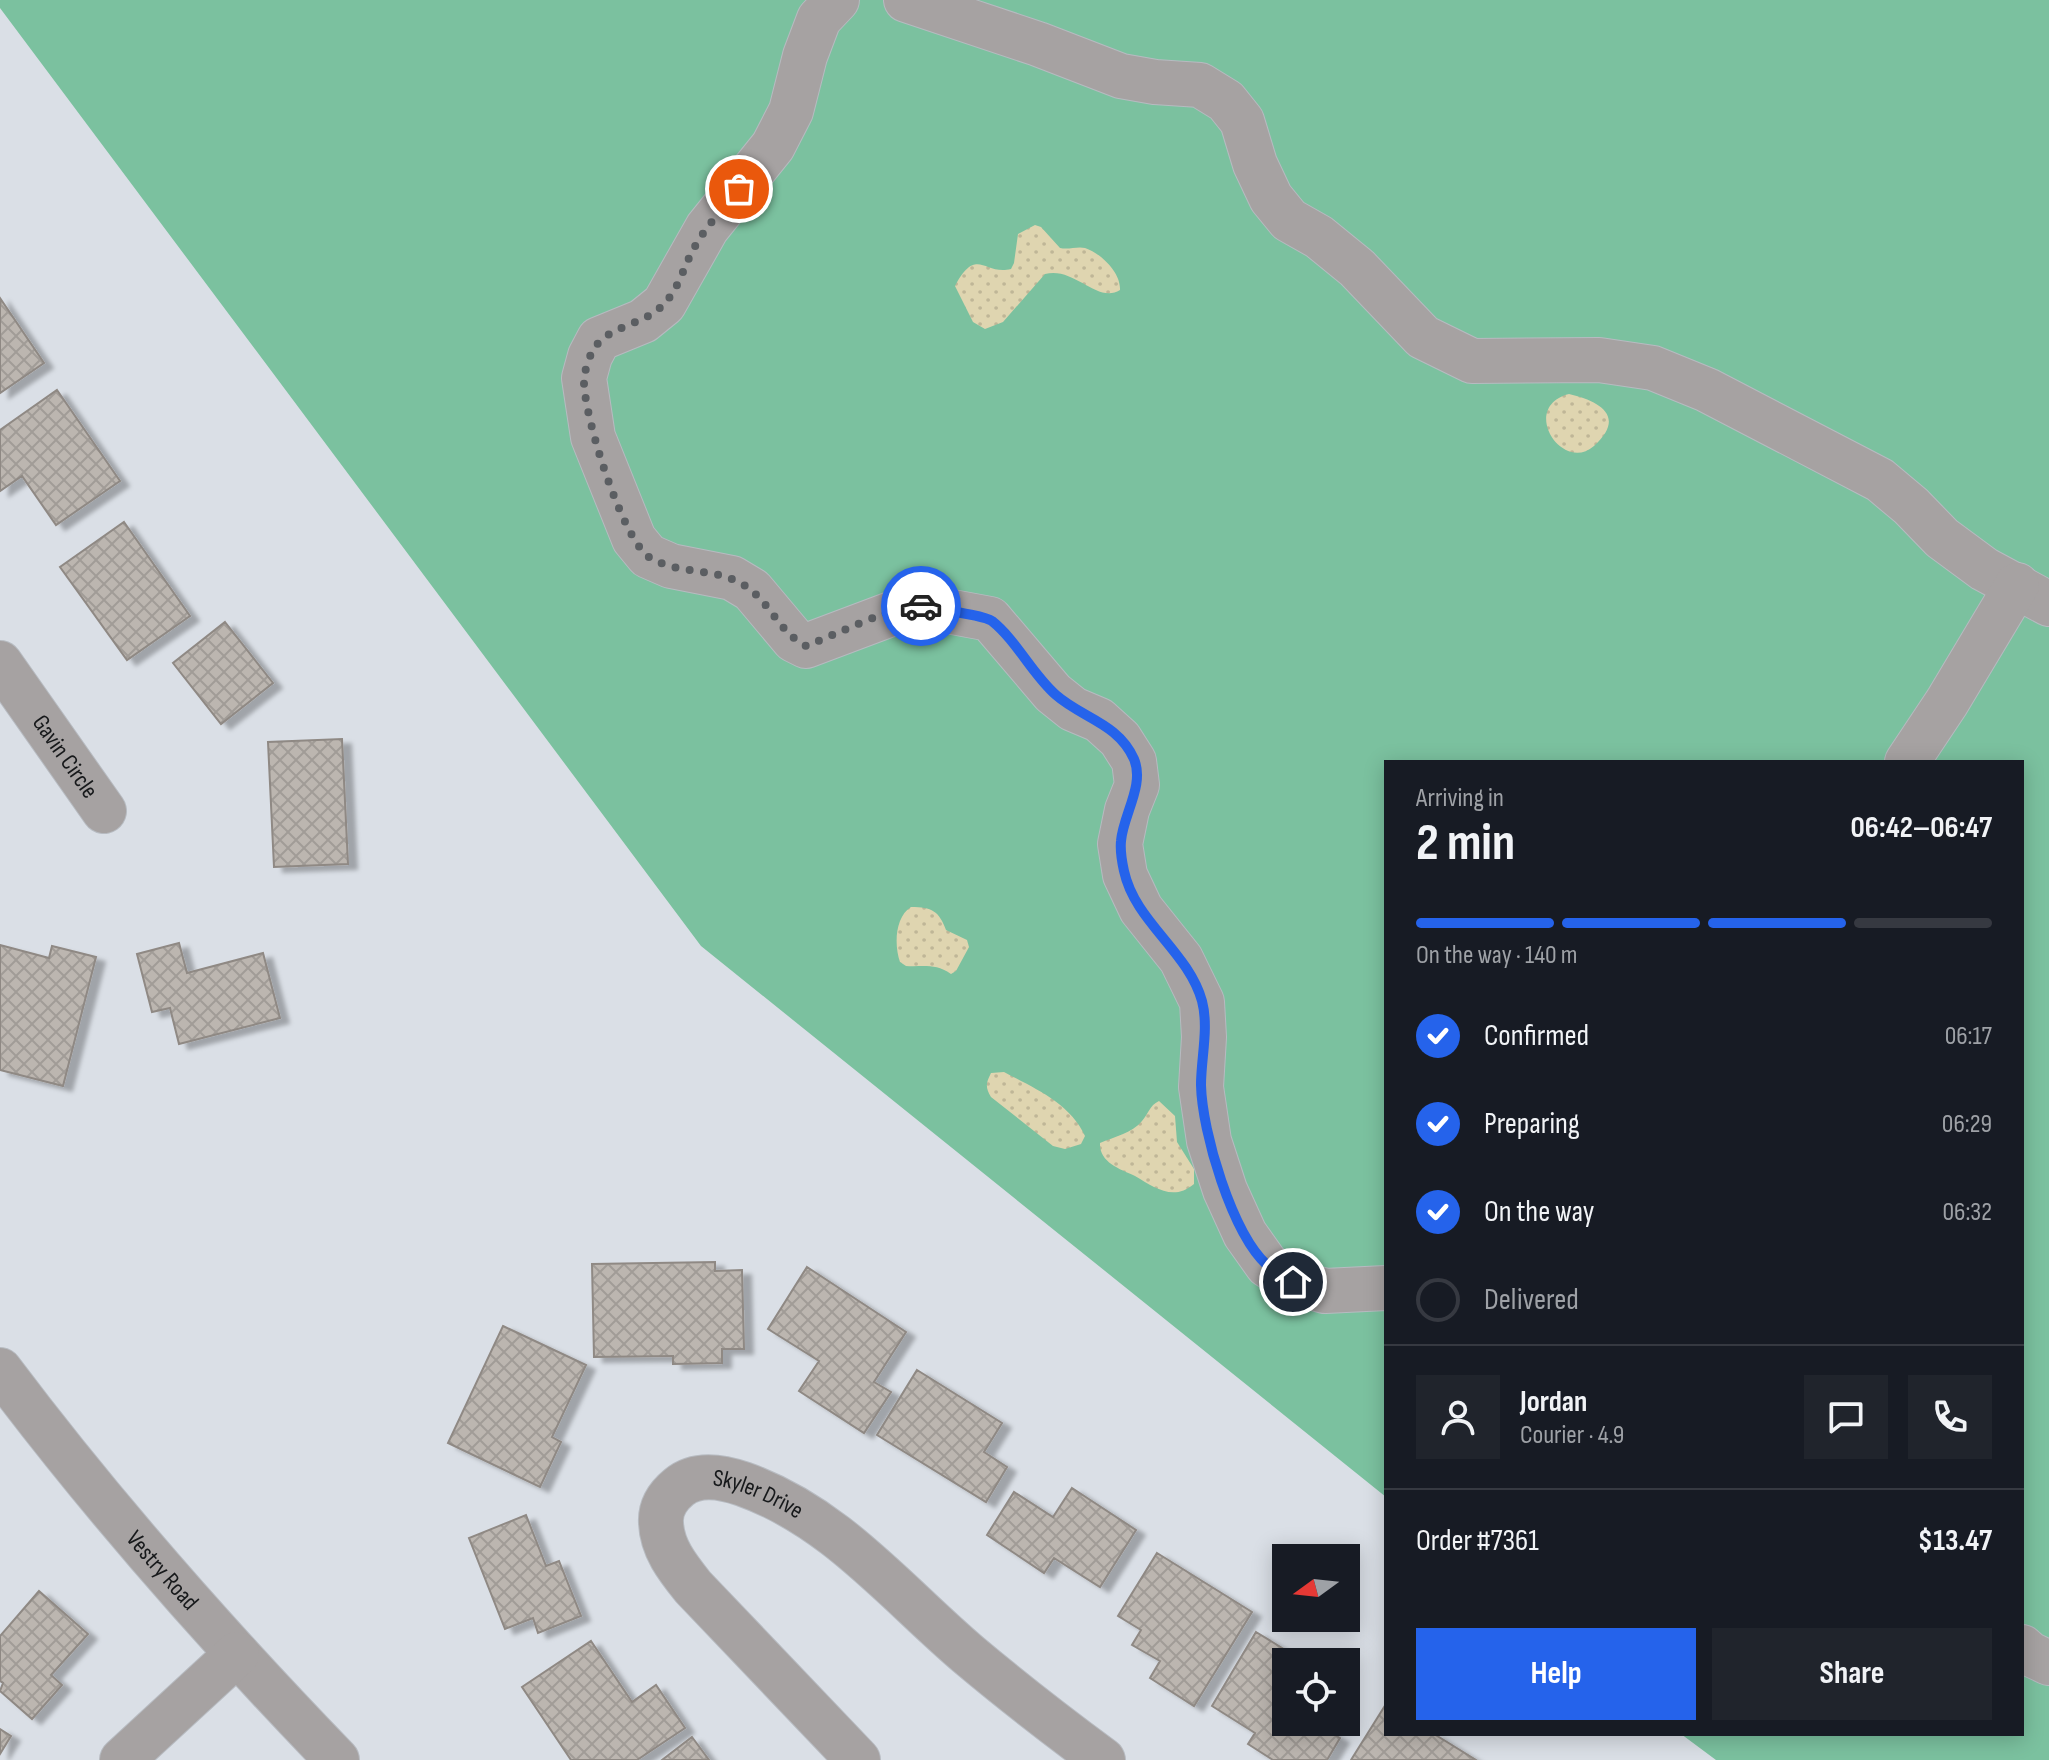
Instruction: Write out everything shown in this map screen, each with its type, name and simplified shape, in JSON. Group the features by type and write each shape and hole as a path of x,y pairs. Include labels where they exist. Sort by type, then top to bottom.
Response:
{"street":[{"path":"837,0 819,19 805,56 791,111 773,146 707,228 692,251 678,284 664,304 643,321 599,339 590,356 584,378 593,437 620,508 634,539 648,556 671,566 732,578 752,590 794,640 806,646 915,605 990,619 1053,693 1073,709 1099,720 1120,739 1134,761 1137,785 1127,810 1120,844 1125,875 1141,909 1181,959 1202,1002 1204,1037 1201,1087 1209,1141 1225,1190 1245,1234 1267,1265 1293,1282 1325,1291 1384,1288"},
{"path":"906,0 1038,44 1121,76 1200,85 1226,101 1242,121 1260,175 1271,198 1289,220 1319,237 1357,268 1423,337 1472,361 1599,360 1653,368 1707,390 1880,480 1942,538 1984,569 2033,594 1947,702 1908,760"},
{"name":"Gavin Circle","path":"0,663 104,811"},
{"name":"Vestry Road","path":"0,1370 90,1484 237,1654 337,1760"},
{"name":"Skyler Drive","path":"858,1760 693,1587 667,1550 660,1515 667,1499 682,1484 702,1477 727,1479 782,1501 812,1519 852,1547 977,1661 1042,1715 1103,1760"},
{"path":"2024,1649 2049,1663"},
{"path":"122,1760 237,1654"}],"green space":[{"path":"0,0 2049,0 2049,1760 1716,1760 1684,1736 2024,1736 2024,760 1384,760 1384,1495 701,946 0,8"}],"sand":[{"path":"1035,225 1041,227 1060,248 1085,248 1098,255 1114,271 1120,290 1103,292 1066,275 1045,274 1003,322 985,329 973,322 955,286 969,267 975,264 1011,269 1018,234"},
{"path":"1569,394 1599,406 1609,418 1604,435 1594,446 1582,452 1570,452 1559,445 1546,424 1547,412 1554,401"},
{"path":"911,907 934,911 946,930 967,940 969,947 956,971 951,974 934,967 906,966 900,962 897,932 902,917"},
{"path":"1004,1072 1061,1105 1085,1136 1081,1144 1065,1149 1053,1146 991,1097 987,1085 991,1073"},
{"path":"1159,1101 1175,1116 1177,1142 1194,1169 1194,1184 1179,1192 1156,1188 1117,1167 1106,1160 1101,1150 1100,1143 1133,1129"}],"building":[{"path":"0,298 44,363 0,393"},
{"path":"57,390 120,481 56,525 22,476 0,491 0,430"},
{"path":"124,522 190,616 127,660 60,567"},
{"path":"225,622 273,683 221,724 173,663"},
{"path":"342,739 348,864 274,867 268,742"},
{"path":"179,943 187,973 263,953 280,1018 179,1044 170,1008 152,1012 137,954"},
{"path":"0,945 49,958 52,946 96,957 63,1086 0,1070"},
{"path":"715,1262 715,1271 742,1270 744,1349 722,1349 722,1363 673,1364 673,1356 594,1357 592,1264"},
{"path":"807,1267 906,1332 874,1382 891,1392 864,1433 799,1391 819,1361 768,1329"},
{"path":"503,1326 586,1365 552,1437 561,1442 540,1487 448,1443"},
{"path":"917,1370 1002,1423 984,1452 1007,1467 986,1502 877,1435"},
{"path":"1072,1488 1136,1530 1100,1587 1054,1558 1044,1573 987,1535 1014,1492 1053,1517"},
{"path":"526,1515 546,1566 559,1561 581,1616 538,1633 533,1618 505,1629 469,1538"},
{"path":"1157,1553 1252,1612 1194,1706 1150,1678 1160,1661 1132,1645 1141,1630 1118,1616"},
{"path":"39,1591 88,1634 51,1675 62,1685 32,1719 0,1691 3,1683 0,1681 0,1636"},
{"path":"1256,1632 1282,1648 1272,1648 1272,1736 1340,1738 1327,1760 1273,1760 1248,1744 1255,1733 1212,1706"},
{"path":"591,1641 632,1702 656,1685 685,1728 637,1760 571,1760 522,1687"},
{"path":"1384,1707 1384,1736 1437,1736 1476,1760 1351,1760"},
{"path":"0,1729 11,1736 0,1754"},
{"path":"692,1737 709,1760 662,1760"}],"way so far":[{"path":"739,189 707,228 664,304 643,321 599,339 590,356 584,378 593,437 620,508 634,539 648,556 671,566 732,578 752,590 794,640 806,646 885,614 921,606"}],"route":[{"path":"921,606 990,619 1053,693 1073,709 1099,720 1120,739 1134,761 1137,785 1127,810 1120,844 1125,875 1141,909 1192,977 1202,1002 1204,1037 1201,1087 1209,1141 1225,1190 1245,1234 1267,1265 1293,1282"}]}
